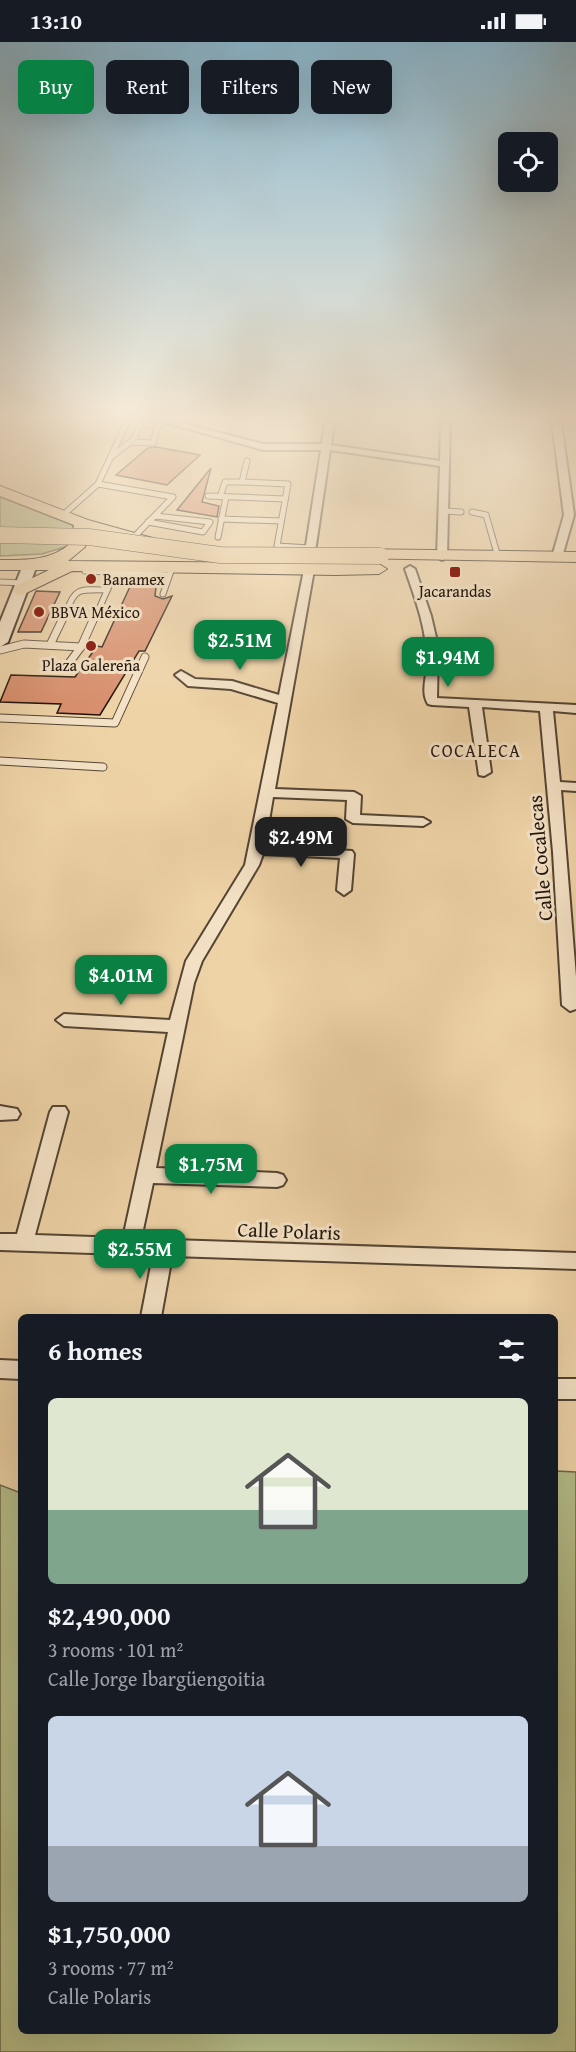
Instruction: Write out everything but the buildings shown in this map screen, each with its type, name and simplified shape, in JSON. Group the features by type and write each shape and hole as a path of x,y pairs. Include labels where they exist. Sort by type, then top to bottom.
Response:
{"main road":[{"path":"65,516 82,523 169,547 192,550"},
{"path":"1,643 34,565 66,555 76,548 82,537 82,523"},
{"path":"0,535 89,537 220,555 469,563 572,558"},
{"path":"169,569 95,557 87,552 92,545 109,541 171,550 310,550 381,559"},
{"path":"0,544 80,545 217,563 442,557 495,562"},
{"path":"0,565 309,570 410,569 495,562"},
{"path":"23,587 63,570 81,566"}],"street":[{"path":"310,550 316,516"},
{"path":"442,557 444,516"},
{"path":"569,516 572,558"},
{"path":"410,569 433,636 435,660 430,696 432,701 576,709"},
{"path":"130,1248 186,983 194,961 252,865 257,849 309,570"},
{"path":"181,675 192,682 232,684 285,701"},
{"path":"476,705 484,772"},
{"name":"Calle Cocalecas","path":"546,708 570,1005"},
{"path":"554,786 576,787"},
{"path":"267,793 354,796 353,819 423,822"},
{"path":"257,849 347,854 344,890"},
{"path":"64,1020 176,1026"},
{"path":"24,1243 59,1112"},
{"path":"146,1175 277,1180"},
{"name":"Calle Polaris","path":"0,1242 165,1250 576,1262"},
{"path":"152,1314 165,1250"},
{"path":"0,1369 18,1370"},
{"path":"558,1389 576,1389"}],"lane":[{"path":"134,537 148,522 155,516 210,522 203,532 148,522"},
{"path":"218,537 222,516"},
{"path":"282,516 277,546 310,550"},
{"path":"486,516 495,562"},
{"path":"222,519 281,521"},
{"path":"63,570 115,573 169,569 163,594"},
{"path":"66,667 81,647 115,573"},
{"path":"0,582 23,587"},
{"path":"50,645 76,592 81,589 107,590"},
{"path":"1,643 81,647"},
{"path":"1,643 24,644"},
{"path":"0,718 115,723 144,657"},
{"path":"0,761 103,767"}],"green space":[{"path":"0,516 48,516 72,525 75,533 68,546 42,554 0,556"},
{"path":"558,1471 576,1472 576,2052 0,2052 0,1485 18,1492 18,2034 558,2034"}],"place":[{"name":"Jacarandas","path":"455,572"},
{"name":"Banamex","path":"91,579"},
{"name":"BBVA México","path":"39,612"},
{"name":"Plaza Galereña","path":"91,646"}],"district":[{"name":"COCALECA","path":"476,751"}]}
